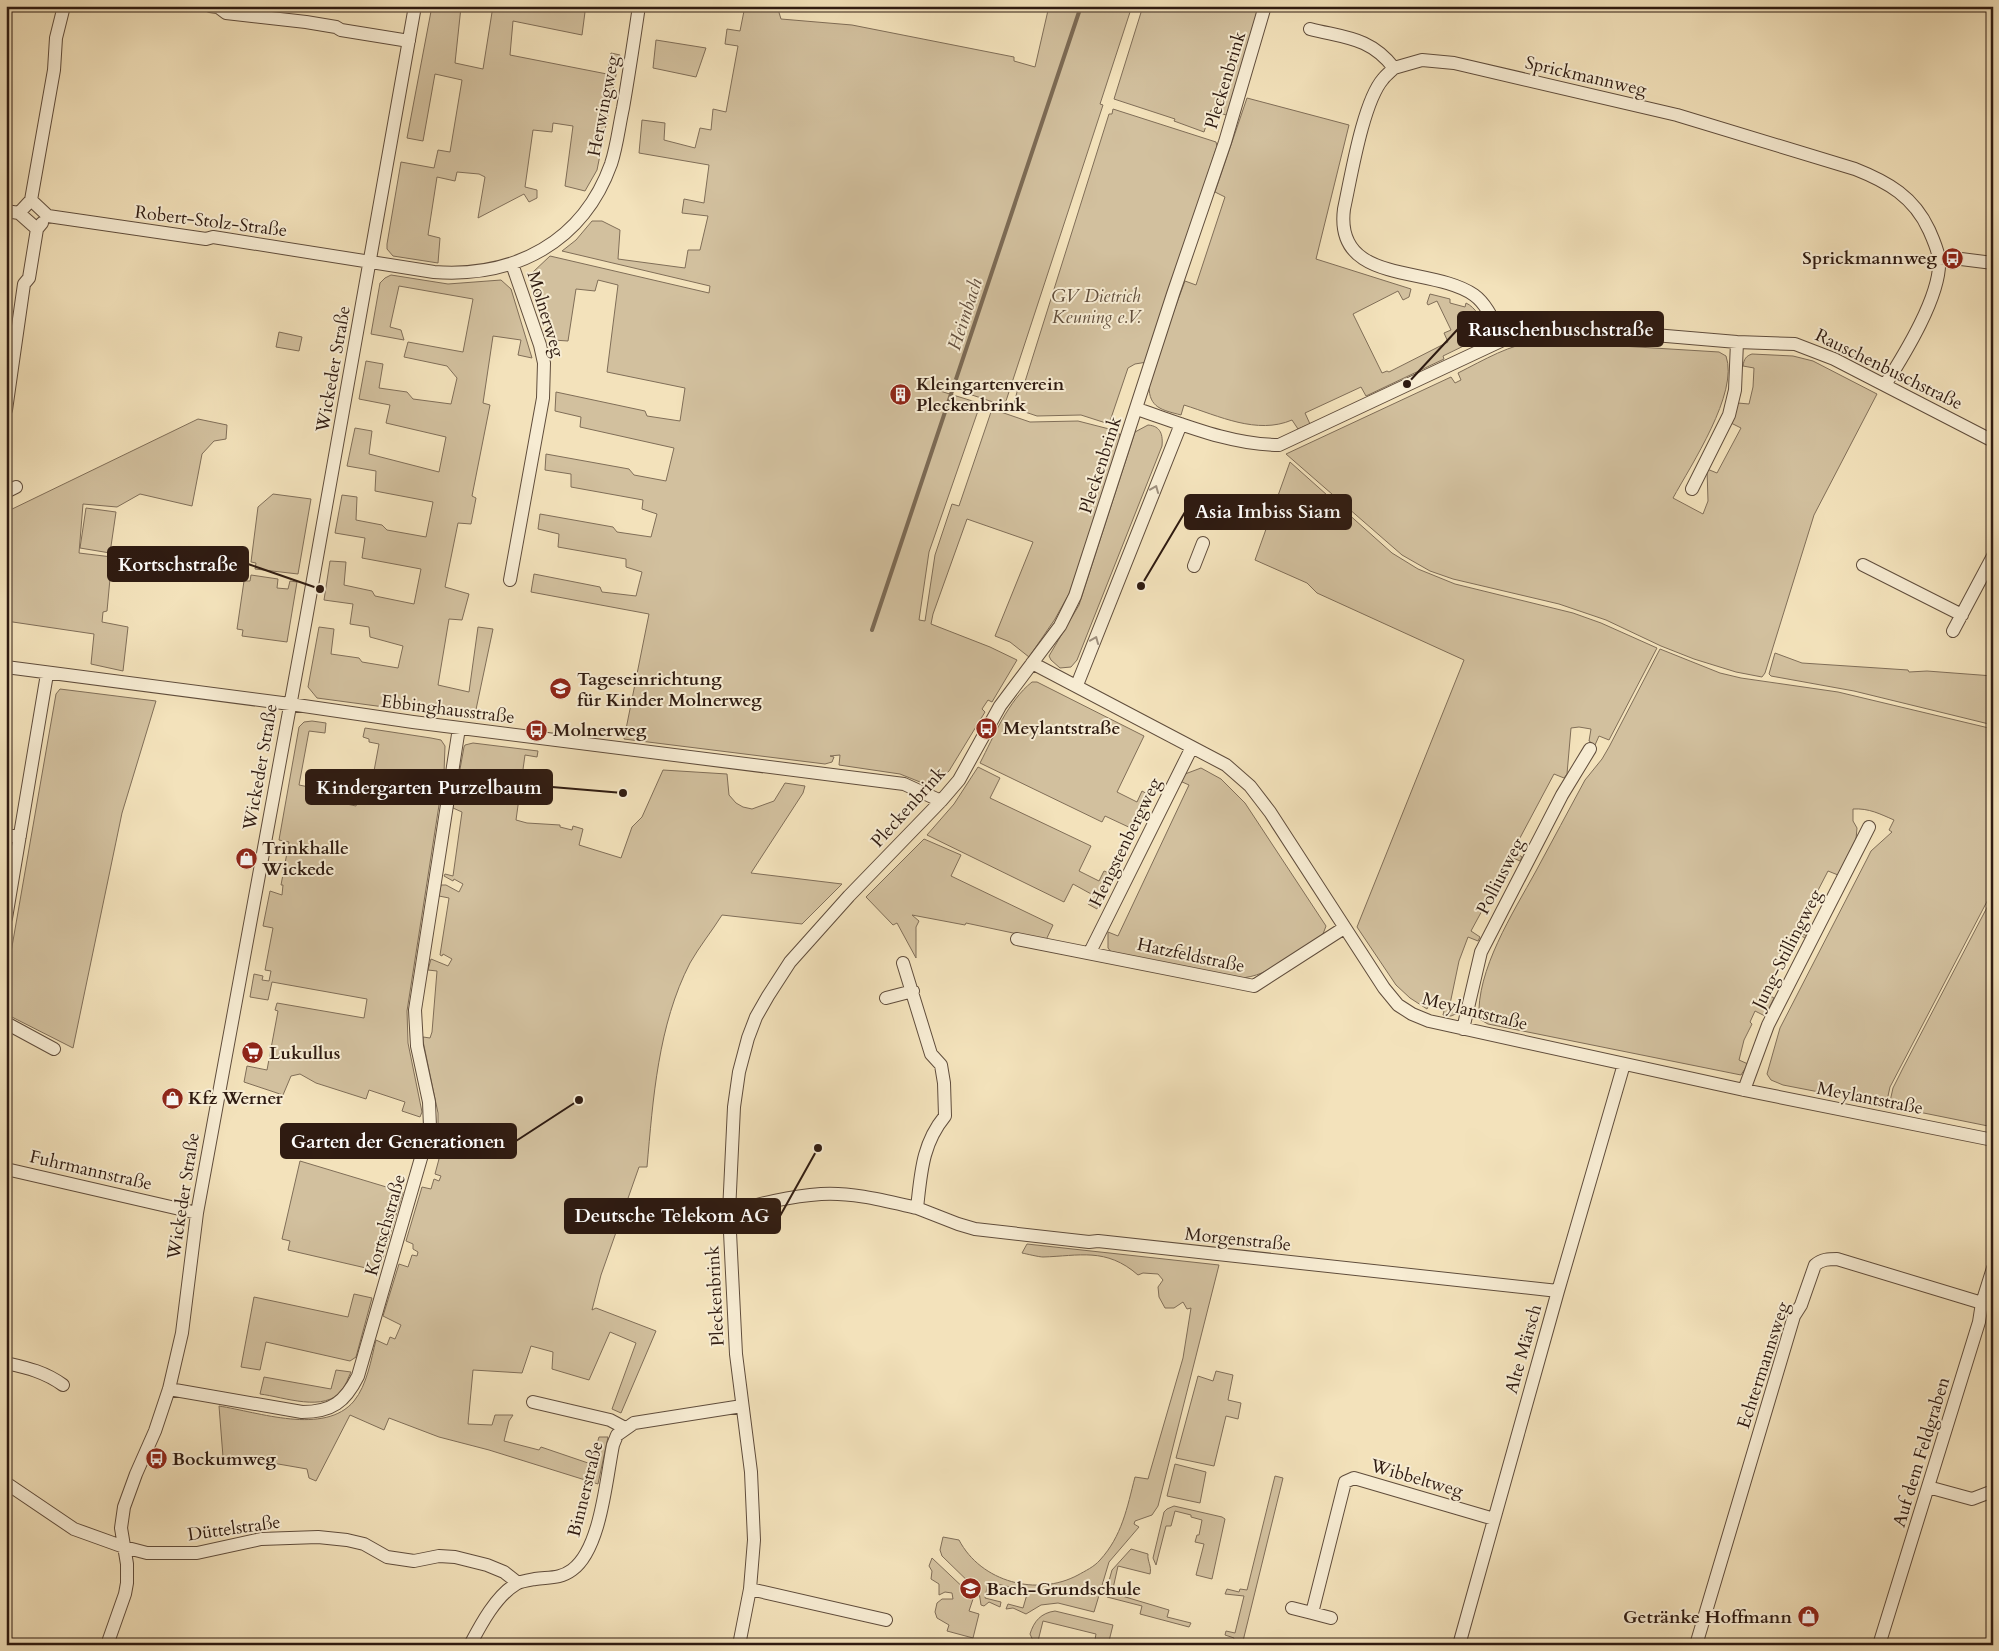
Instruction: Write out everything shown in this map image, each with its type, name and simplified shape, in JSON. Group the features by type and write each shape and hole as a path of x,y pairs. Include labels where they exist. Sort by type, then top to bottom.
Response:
{"street":[{"path":"19,213 31,200 54,70 56,38 64,6"},
{"path":"210,6 218,7 226,13 306,22 336,27 341,30 409,41"},
{"name":"Wickeder Straße","path":"107,1645 127,1583 127,1564 121,1528 124,1507 155,1431 182,1333 197,1213 415,6"},
{"name":"Herwingweg","path":"370,261 434,272 459,274 493,270 536,254 567,231 586,211 611,164 617,141 639,6"},
{"name":"Pleckenbrink","path":"739,1645 750,1590 754,1530 751,1472 736,1354 729,1212 734,1107 741,1063 748,1038 756,1017 790,962 959,780 1000,706 1060,626 1076,596 1173,294 1230,125 1265,6"},
{"path":"1310,29 1364,42 1384,56 1394,68 1382,79 1367,112 1344,209 1342,222 1346,238 1356,253 1373,264 1467,291 1482,303 1503,340"},
{"name":"Sprickmannweg","path":"1394,68 1422,60 1454,63 1677,115 1855,169 1882,180 1898,190 1912,202 1924,218 1939,259 1938,272 1931,298 1911,340 1885,385"},
{"path":"6,410 24,284 30,278 37,229 48,216 31,200"},
{"path":"6,211 19,213 37,229"},
{"name":"Robert-Stolz-Straße","path":"48,216 206,239 213,237 370,261"},
{"path":"1939,259 1953,258 1993,263"},
{"name":"Molnerweg","path":"510,580 543,398 545,376 540,345 512,264"},
{"name":"Rauschenbuschstraße","path":"1137,409 1181,424 1242,441 1257,444 1281,444 1503,340 1533,328 1552,327 1737,342 1795,344 1827,356 1993,441"},
{"path":"1692,489 1733,402 1737,342"},
{"path":"1077,685 1181,424"},
{"path":"1194,566 1203,543"},
{"path":"1953,631 1993,556"},
{"path":"1863,565 1962,615"},
{"name":"Meylantstraße","path":"1032,663 1226,765 1250,786 1270,812 1384,988 1398,1004 1412,1014 1429,1021 1624,1064 1993,1140"},
{"name":"Ebbinghausstraße","path":"6,667 459,728 904,784 941,801"},
{"path":"6,918 48,674"},
{"name":"Kortschstraße","path":"168,1389 302,1412 313,1412 334,1406 345,1397 358,1376 430,1127 430,1108 417,1046 415,1010 459,728"},
{"name":"Hengstenbergweg","path":"1090,952 1192,747"},
{"name":"Polliusweg","path":"1463,1029 1481,952 1562,795 1590,749"},
{"name":"Jung-Stillingweg","path":"1744,1090 1768,1025 1869,827"},
{"path":"6,836 20,836"},
{"name":"Hatzfeldstraße","path":"1017,939 1254,986 1344,928"},
{"path":"903,963 931,1054 941,1065 945,1094 945,1116 934,1129 921,1165 917,1208"},
{"path":"886,998 913,991"},
{"path":"6,1023 54,1049"},
{"name":"Alte Märsch","path":"1459,1645 1624,1064"},
{"name":"Fuhrmannstraße","path":"6,1169 197,1213"},
{"name":"Morgenstraße","path":"729,1212 795,1197 822,1194 879,1200 917,1208 958,1224 1000,1233 1089,1242 1098,1241 1558,1291"},
{"name":"Echtermannsweg","path":"1696,1645 1790,1328 1815,1265 1825,1259 1837,1260 1982,1303"},
{"name":"Auf dem Feldgraben","path":"1879,1645 1979,1322 1982,1303 1993,1268"},
{"path":"6,1363 33,1369 48,1375 63,1385"},
{"path":"533,1402 610,1420 625,1428"},
{"name":"Binnerstraße","path":"518,1583 561,1576 573,1570 584,1557 594,1534 613,1445 617,1435 625,1428 634,1423 742,1406"},
{"name":"Wibbeltweg","path":"1312,1612 1345,1482 1354,1478 1494,1519"},
{"name":"Düttelstraße","path":"6,1484 74,1528 124,1547 147,1553 197,1554 261,1539 328,1538 356,1542 387,1557 414,1562 439,1556 456,1556 504,1572 518,1583"},
{"path":"1928,1487 1972,1499 1993,1491"},
{"path":"470,1645 496,1603 518,1583"},
{"path":"750,1590 886,1620"},
{"path":"1292,1608 1331,1618"}],"green space":[{"path":"432,6 461,7 455,63 483,69 493,6 567,6 585,12 582,35 513,21 510,55 607,74 611,53 620,55 597,170 585,191 565,186 573,126 553,123 552,132 533,130 525,187 537,190 537,198 529,202 524,194 478,218 485,177 479,174 457,172 455,181 437,177 428,235 440,238 438,263 393,256 387,249 401,162 434,168 438,150 450,152 462,80 435,74 423,141 407,138"},
{"path":"745,6 777,6 781,19 852,25 1014,57 1014,61 1035,67 1049,6 1132,6 1100,104 1103,105 1005,404 1002,405 942,385 940,391 979,403 980,405 929,552 919,620 925,621 935,555 952,504 959,506 992,409 1030,422 1078,421 1117,431 1120,435 1119,443 1070,592 1055,619 1029,657 1010,642 995,636 1033,542 967,519 931,624 990,647 1017,660 992,702 988,700 982,709 985,712 949,771 941,779 925,784 900,774 839,765 840,755 830,756 834,757 832,762 825,764 624,739 649,614 531,592 534,574 600,587 602,592 636,596 642,572 626,567 626,559 558,547 559,534 538,529 540,514 613,527 617,532 651,537 657,514 642,509 643,500 571,487 571,474 545,470 546,454 629,469 634,475 666,481 674,448 580,427 581,417 555,411 556,392 645,411 647,416 680,421 685,388 607,372 618,285 598,280 595,291 576,289 568,341 553,340 532,280 533,272 550,256 709,293 710,286 562,251 576,240 592,221 602,221 620,230 618,259 685,268 688,250 700,250 708,216 682,213 684,199 704,203 709,165 639,153 642,120 665,123 664,140 695,148 700,128 711,130 713,109 726,112 738,46 725,44 727,29 740,31"},
{"path":"1143,6 1261,6 1229,116 1211,110 1204,132 1174,121 1175,119 1114,99"},
{"path":"656,40 706,48 696,77 653,68"},
{"path":"1247,98 1349,125 1316,259 1411,289 1409,297 1403,300 1398,291 1353,314 1382,373 1389,372 1448,342 1444,333 1451,330 1437,301 1428,305 1430,294 1450,299 1450,303 1465,307 1466,303 1478,314 1485,328 1482,336 1443,356 1444,359 1366,396 1361,387 1305,413 1310,424 1298,429 1292,420 1265,426 1252,425 1224,419 1184,405 1181,415 1158,407 1151,399 1150,393 1149,386 1185,281 1196,285 1225,197 1215,192"},
{"name":"GV Dietrich Keuning e.V.","path":"1113,109 1216,142 1217,146 1147,362 1135,364 1128,368 1109,424 1081,415 1037,416 1013,408 1018,388 1023,388 1109,114 1112,114"},
{"path":"391,275 448,284 501,280 511,289 532,358 518,355 521,340 493,336 483,403 490,405 472,496 476,498 471,524 458,523 445,587 469,594 462,620 449,619 438,685 469,692 478,627 493,629 474,719 317,698 308,687 319,627 334,629 331,654 359,658 362,662 398,668 403,646 370,637 369,627 350,624 353,604 324,600 330,561 346,562 344,585 372,591 375,596 414,604 421,569 362,558 365,538 335,533 342,495 357,497 356,520 382,525 387,530 426,537 433,502 375,491 376,471 347,466 355,428 372,431 369,454 439,472 446,437 386,423 390,405 359,399 366,361 383,364 379,388 407,392 413,399 451,404 457,378 447,366 404,357 408,342 463,352 473,299 399,286 390,327 401,330 404,340 371,334 380,283"},
{"path":"279,332 302,337 299,351 276,347"},
{"path":"1539,341 1719,352 1726,356 1728,371 1726,389 1720,408 1701,448 1673,498 1703,514 1708,501 1707,469 1717,473 1741,428 1731,423 1738,403 1749,404 1753,387 1754,368 1743,366 1748,356 1752,354 1793,356 1813,361 1877,394 1814,515 1765,673 1762,677 1736,672 1694,659 1606,620 1559,604 1453,579 1430,571 1402,555 1286,454 1451,377 1455,383 1461,380 1458,373 1497,353 1518,345"},
{"path":"198,419 227,425 226,439 214,441 202,454 192,506 140,494 117,507 83,504 79,553 112,557 107,611 103,612 102,622 128,627 123,671 91,664 94,634 6,621 6,512"},
{"path":"1148,425 1156,427 1160,432 1162,446 1077,660 1071,667 1060,668 1049,656 1079,605 1135,432"},
{"path":"1290,462 1392,553 1418,569 1455,584 1573,613 1601,623 1657,648 1609,740 1599,736 1595,745 1589,741 1591,729 1571,728 1567,774 1564,778 1554,774 1513,851 1522,857 1520,861 1511,857 1471,931 1480,937 1478,941 1468,937 1459,961 1450,1004 1460,1006 1458,1013 1451,1016 1443,1015 1444,1011 1429,1005 1427,1009 1410,998 1396,985 1357,927 1464,660 1317,593 1307,583 1255,560"},
{"path":"273,494 311,499 298,574 255,569 256,563 251,562 258,507"},
{"path":"86,508 116,512 110,553 80,548"},
{"path":"251,575 278,579 277,588 288,589 290,581 297,582 287,642 242,636 243,630 237,629 244,581 250,581"},
{"path":"1660,649 1720,673 1741,678 1838,692 1993,729 1993,890 1890,1087 1886,1105 1783,1085 1771,1080 1767,1074 1780,1028 1871,851 1892,832 1889,830 1894,820 1869,810 1853,809 1853,821 1857,828 1856,839 1838,875 1828,871 1797,931 1807,936 1805,938 1796,933 1765,993 1774,998 1765,1016 1755,1011 1739,1060 1748,1064 1741,1075 1488,1024 1479,1019 1483,981 1507,923 1585,780 1609,747"},
{"path":"1775,653 1802,663 1908,670 1909,672 1927,671 1993,676 1993,725 1854,691 1771,676 1769,674"},
{"path":"1032,682 1037,682 1144,736 1117,792 1137,802 1142,791 1151,796 1135,830 1105,816 1102,822 980,763 1009,709 1023,690"},
{"path":"60,689 156,701 122,813 73,1048 6,1014 6,981 56,694"},
{"path":"304,722 326,723 325,733 309,731 299,785 309,787 307,797 321,800 323,790 344,794 342,803 356,806 359,796 369,798 379,744 369,742 369,739 363,737 365,728 441,740 445,746 444,773 407,1011 408,1043 422,1112 420,1117 402,1111 405,1102 369,1090 366,1099 316,1083 300,1074 291,1076 283,1095 244,1082 247,1066 267,1070 278,1011 275,1010 277,1003 364,1018 367,999 272,982 268,1000 250,997 254,974 263,976 262,980 269,981 271,971 265,970 273,928 263,926 270,891 282,895 283,885 281,885 289,842 279,840 299,727"},
{"path":"473,743 538,751 537,757 525,755 516,820 527,823 560,825 560,827 572,830 573,826 583,829 579,845 621,858 632,827 642,817 663,770 727,774 729,795 736,803 752,809 774,801 785,783 805,786 803,793 751,873 842,884 802,924 722,915 690,963 679,987 664,1037 659,1063 647,1167 639,1167 601,1275 592,1310 596,1308 656,1331 621,1413 612,1409 636,1343 610,1332 589,1380 552,1369 553,1352 531,1346 522,1373 473,1370 468,1424 492,1425 495,1415 513,1415 509,1421 504,1441 539,1450 541,1447 591,1464 599,1437 608,1437 598,1484 489,1450 439,1437 389,1418 384,1430 350,1415 316,1481 309,1478 307,1469 232,1456 223,1457 219,1406 290,1419 309,1420 341,1412 354,1401 362,1388 376,1340 387,1345 390,1337 395,1339 401,1325 383,1316 399,1264 408,1267 412,1255 417,1256 418,1252 413,1249 413,1244 406,1241 422,1187 431,1189 434,1179 439,1181 441,1176 435,1174 439,1159 431,1155 438,1128 438,1113 423,1037 430,1038 432,1032 437,971 428,970 431,959 448,966 452,959 443,954 442,956 440,955 449,898 439,896 441,885 446,885 459,892 463,884 444,876 445,874 453,876 462,812 453,808 464,747"},
{"path":"978,767 1000,778 990,798 1091,846 1079,871 1099,881 1104,871 1114,875 1097,909 1088,904 1093,895 1073,884 1064,902 927,835 954,804"},
{"path":"1201,768 1221,779 1245,803 1326,926 1323,934 1294,955 1273,968 1251,976 1240,978 1112,953 1108,948 1108,932 1118,936 1189,785 1180,781 1185,774"},
{"path":"924,839 961,855 951,876 1053,925 1046,940 966,923 965,925 912,915 919,921 916,927 916,958 897,923 893,925 866,897"},
{"path":"1993,896 1993,1127 1889,1106 1893,1088"},
{"path":"300,1161 403,1192 379,1271 288,1250 290,1241 282,1239"},
{"path":"1027,1244 1219,1265 1158,1506 1152,1515 1135,1521 1134,1524 1139,1527 1109,1562 1094,1612 1058,1603 1041,1605 1026,1614 1013,1608 1006,1609 1008,1604 1023,1608 1028,1591 988,1582 985,1598 1001,1602 1000,1607 989,1602 984,1606 981,1605 979,1592 942,1556 940,1550 943,1537 959,1540 981,1566 996,1575 1028,1585 1062,1582 1089,1569 1098,1562 1119,1531 1135,1477 1148,1479 1183,1358 1191,1308 1187,1309 1183,1302 1174,1308 1165,1308 1159,1297 1158,1287 1163,1280 1158,1274 1143,1273 1138,1275 1115,1260 1092,1255 1043,1257 1022,1253"},
{"path":"354,1294 372,1298 356,1357 350,1361 266,1342 260,1370 241,1367 254,1297 348,1317"},
{"path":"336,1370 351,1372 342,1390 335,1397 325,1401 304,1402 260,1394 264,1377 331,1389"},
{"path":"1216,1371 1233,1375 1228,1400 1241,1403 1238,1419 1226,1416 1214,1466 1176,1458 1198,1376 1213,1381"},
{"path":"1175,1464 1206,1472 1200,1503 1167,1496"},
{"path":"1275,1476 1283,1478 1242,1645 1232,1645 1234,1638 1225,1635 1226,1631 1235,1633 1244,1596 1225,1594 1227,1589 1239,1592 1240,1589 1247,1590"},
{"path":"1174,1506 1225,1519 1212,1579 1196,1575 1204,1544 1195,1542 1197,1535 1199,1535 1202,1520 1175,1511 1171,1526 1166,1526 1156,1565 1153,1558 1164,1512"},
{"path":"1131,1549 1148,1554 1150,1574 1118,1566 1112,1593 1169,1610 1167,1617 1191,1623 1189,1627 1140,1614 1142,1606 1105,1595 1112,1570"},
{"path":"932,1558 973,1599 969,1611 979,1614 973,1638 947,1631 949,1625 937,1618 935,1612 937,1603 942,1599 953,1599 952,1593 945,1592 939,1595 939,1584 931,1579 932,1571 929,1566"},
{"path":"1055,1611 1113,1625 1108,1645 1094,1645 1096,1634 1043,1621 1037,1645 1035,1645 1030,1634 1034,1625 1042,1616"}],"waterway":[{"name":"Heimbach","path":"872,630 1081,6"}],"place":[{"name":"Sprickmannweg","path":"1953,258"},
{"name":"Rauschenbuschstraße","path":"1407,384"},
{"name":"Kleingartenverein Pleckenbrink","path":"900,394"},
{"name":"Asia Imbiss Siam","path":"1141,586"},
{"name":"Kortschstraße","path":"320,589"},
{"name":"Tageseinrichtung für Kinder Molnerweg","path":"561,689"},
{"name":"Meylantstraße","path":"987,728"},
{"name":"Molnerweg","path":"537,730"},
{"name":"Kindergarten Purzelbaum","path":"623,793"},
{"name":"Trinkhalle Wickede","path":"246,858"},
{"name":"Lukullus","path":"253,1053"},
{"name":"Kfz Werner","path":"172,1098"},
{"name":"Garten der Generationen","path":"579,1100"},
{"name":"Deutsche Telekom AG","path":"818,1148"},
{"name":"Bockumweg","path":"156,1459"},
{"name":"Bach-Grundschule","path":"970,1589"},
{"name":"Getränke Hoffmann","path":"1808,1617"}]}
